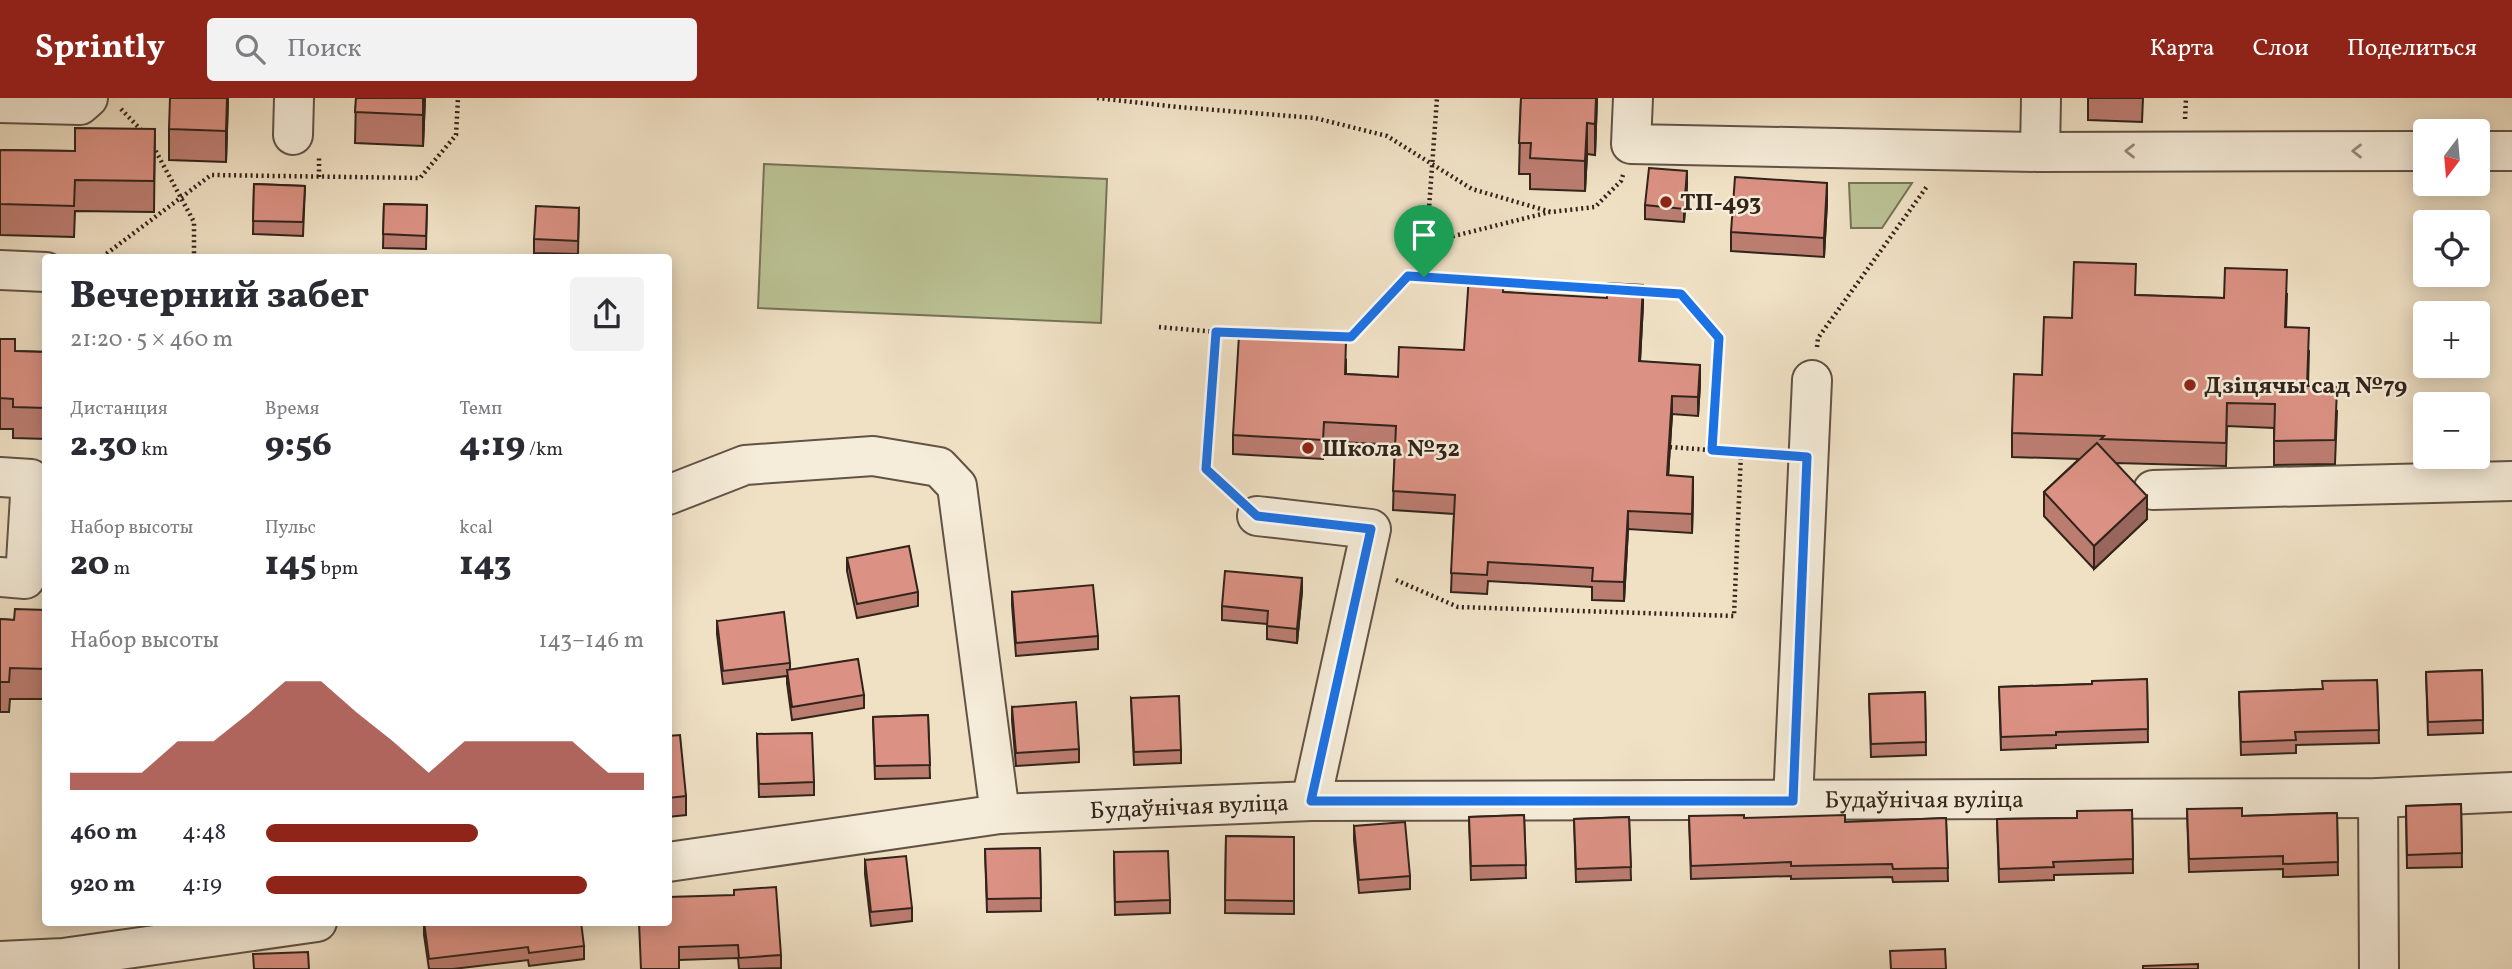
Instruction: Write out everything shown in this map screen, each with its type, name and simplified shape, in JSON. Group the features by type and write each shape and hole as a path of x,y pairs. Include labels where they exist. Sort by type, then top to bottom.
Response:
{"street":[{"path":"1633,98 1631,144 2040,152 2413,151"},
{"path":"2040,152 2041,98"},
{"path":"0,103 104,103"},
{"path":"2490,151 2512,151"},
{"path":"0,270 42,272"},
{"path":"1793,801 1812,380"},
{"path":"672,493 745,465 873,456 939,467 957,486 1000,814"},
{"path":"0,477 31,479 25,579 0,577"},
{"path":"2153,490 2512,481"},
{"path":"1257,516 1371,529 1311,801"},
{"name":"Будаўнічая вуліца","path":"672,861 1000,814 1311,801 2378,798 2512,792"},
{"path":"2378,798 2379,969"},
{"path":"0,961 63,958 289,926"}],"path":[{"path":"106,254 211,175 420,177 456,135 458,98"},
{"path":"1097,98 1315,118 1387,136 1472,189 1551,212"},
{"path":"1424,277 1437,98"},
{"path":"104,103 149,138 194,222 194,254"},
{"path":"1426,243 1551,212 1595,207 1621,181 1631,144"},
{"path":"1812,380 1818,338 1953,150"},
{"path":"1159,327 1351,337 1408,276 1478,281"},
{"path":"1492,282 1614,290"},
{"path":"1627,290 1681,294 1719,338 1712,450"},
{"path":"1216,332 1206,469 1257,516"},
{"path":"1670,447 1807,457"},
{"path":"1363,566 1458,607 1734,616 1741,452"}],"green space":[{"path":"764,164 1107,179 1101,323 758,308"},
{"path":"1849,183 1912,183 1882,228 1851,228"}],"building":[{"path":"170,98 227,98 226,131 169,129"},
{"path":"356,98 423,98 423,115 355,112"},
{"path":"1521,98 1596,98 1595,124 1587,123 1585,161 1530,158 1531,143 1519,143"},
{"path":"75,128 155,129 154,181 75,180 74,206 0,204 0,150 75,151"},
{"name":"ТП-493","path":"1649,168 1687,171 1684,209 1645,205"},
{"path":"1735,177 1827,183 1824,238 1731,232"},
{"path":"254,184 305,186 303,222 253,221"},
{"path":"384,204 427,205 426,236 383,234"},
{"path":"536,206 579,208 578,241 534,239"},
{"path":"2074,262 2136,264 2135,295 2224,298 2225,268 2287,270 2285,327 2309,328 2307,386 2337,387 2335,440 2274,441 2275,404 2227,403 2226,443 2012,433 2014,374 2042,375 2044,317 2072,318"},
{"path":"1469,275 1504,277 1503,292 1607,298 1607,283 1643,285 1639,361 1700,365 1698,397 1672,396 1667,475 1693,477 1692,514 1628,511 1624,582 1592,581 1593,568 1488,562 1487,575 1451,573 1455,495 1393,491 1396,426 1324,422 1323,440 1233,435 1239,335 1346,341 1345,374 1398,377 1399,347 1464,350"},
{"path":"0,339 15,339 15,351 42,352 42,408 13,407 13,399 0,398"},
{"path":"2097,443 2147,496 2094,546 2044,492"},
{"path":"909,546 918,592 857,604 847,558"},
{"path":"1225,571 1302,578 1297,629 1267,626 1268,611 1222,606"},
{"path":"1093,585 1098,636 1016,643 1012,592"},
{"path":"15,609 42,610 42,669 10,668 9,682 0,682 0,619 14,620"},
{"path":"784,612 790,663 723,671 717,621"},
{"path":"858,659 864,695 792,707 787,670"},
{"path":"2482,670 2483,720 2428,722 2426,672"},
{"path":"2147,679 2148,729 2001,737 1999,687"},
{"path":"2377,680 2379,730 2295,732 2296,740 2241,742 2239,692 2323,689 2322,681"},
{"path":"1925,692 1926,742 1871,744 1869,694"},
{"path":"1179,696 1181,750 1134,752 1131,698"},
{"path":"1076,702 1079,749 1016,753 1012,707"},
{"path":"928,715 930,765 875,766 873,717"},
{"path":"812,733 814,782 759,784 757,734"},
{"path":"680,735 686,796 672,798 672,736"},
{"path":"2461,804 2462,853 2407,855 2406,806"},
{"path":"2242,808 2242,816 2337,813 2338,862 2283,864 2283,856 2189,859 2187,809"},
{"path":"2132,810 2133,859 2053,862 2054,867 1999,869 1997,819 2077,818 2077,811"},
{"path":"1524,815 1526,865 1471,866 1469,817"},
{"path":"1744,815 1744,818 1845,815 1845,822 1946,818 1948,868 1893,869 1892,864 1791,866 1791,862 1691,866 1689,816"},
{"path":"1629,817 1631,867 1576,869 1574,819"},
{"path":"1405,822 1410,876 1359,880 1354,826"},
{"path":"1226,836 1294,837 1294,901 1225,900"},
{"path":"1040,848 1041,898 987,899 985,849"},
{"path":"1168,851 1170,900 1115,902 1114,852"},
{"path":"906,856 912,908 871,912 865,860"},
{"path":"776,887 781,955 739,958 738,945 679,947 679,969 641,969 639,926 672,926 672,897 734,895 734,890"},
{"path":"425,926 582,926 584,946 529,953 528,947 429,959"},
{"path":"1945,949 1946,969 1891,969 1890,951"},
{"path":"308,952 309,969 254,969 253,954"},
{"path":"2198,964 2198,969 2143,969 2143,966"}],"place":[{"name":"ТП-493","path":"1666,202"},
{"name":"Дзіцячы сад №79","path":"2190,385"},
{"name":"Школа №32","path":"1308,448"}],"route":[{"path":"1408,276 1424,277 1681,294 1719,338 1712,450 1807,457 1793,801 1311,801 1371,529 1257,516 1206,469 1216,332 1351,337 1408,276"}]}
